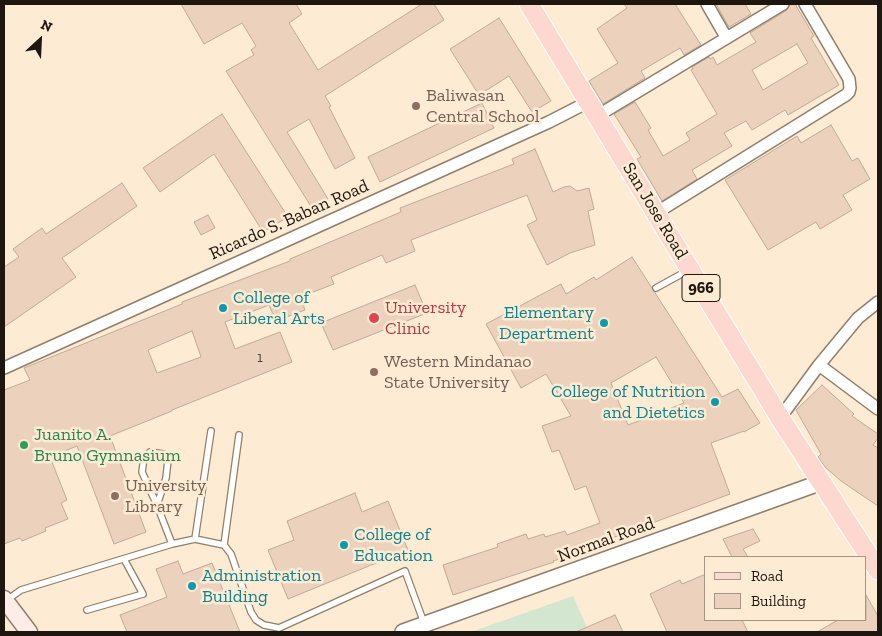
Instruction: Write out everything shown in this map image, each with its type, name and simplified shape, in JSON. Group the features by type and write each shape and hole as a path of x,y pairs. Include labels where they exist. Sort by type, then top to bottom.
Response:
{"main road":[{"name":"San Jose Road","path":"532,6 592,109 780,418 878,570"},
{"path":"5,600 30,632"}],"street":[{"path":"707,4 726,37"},
{"name":"Ricardo S. Baban Road","path":"4,368 540,126 592,109 783,4"},
{"path":"656,213 849,92 849,79 805,4"},
{"path":"780,418 819,365 858,318 878,302"},
{"path":"819,365 878,409"},
{"name":"Normal Road","path":"403,632 822,482"}],"lane":[{"path":"656,288 690,270"},
{"path":"195,539 211,431"},
{"path":"224,545 239,435"},
{"path":"157,505 166,478 168,460 163,454 150,452 144,457 142,472 172,544"},
{"path":"5,600 21,590 172,544 195,539 224,545 231,554 251,612 256,620 264,625 279,628 405,571 425,624"},
{"path":"87,610 142,594 124,559"}],"green space":[{"path":"573,596 589,632 471,632"}],"building":[{"path":"181,4 296,4 302,14 289,23 318,70 422,4 434,4 444,20 325,96 355,158 335,169 309,119 287,132 328,199 312,208 226,71 254,55 251,50 256,46 242,23 204,44"},
{"path":"624,4 675,4 701,45 684,55 680,48 641,71 645,78 603,104 589,81 618,63 597,29 627,8"},
{"path":"716,4 745,4 751,14 729,27"},
{"path":"790,4 795,4 814,36 811,38 839,85 788,115 785,110 752,130 746,121 724,133 732,146 692,170 697,179 662,201 637,159 641,157 614,114 635,102 651,128 648,130 663,156 690,140 686,133 717,114 691,70 693,69 692,67 709,57 710,59 713,57 717,65 756,42 750,33 787,10","holes":["797,44 808,63 763,90 752,70"]},
{"path":"499,18 551,101 532,112 509,76 479,95 450,49"},
{"path":"482,103 494,128 380,182 368,157"},
{"path":"222,114 288,217 263,232 214,154 160,192 143,168"},
{"path":"831,125 852,161 858,158 870,179 843,195 852,210 820,229 816,222 768,250 725,180 797,136 801,143"},
{"path":"535,149 553,192 570,186 577,191 589,188 594,209 588,211 595,245 570,253 547,265 527,225 537,220 527,195 411,240 415,251 386,263 382,255 331,277 334,284 300,297 305,310 276,321 269,305 225,322 235,349 280,332 292,362 110,436 146,532 114,544 77,446 50,457 67,500 61,503 68,519 45,528 46,531 22,541 20,538 4,544 4,390 30,380 24,368 182,304 182,302 290,261 290,259 401,212 400,208 514,164 512,159","holes":["192,331 201,357 157,373 148,350"]},
{"path":"122,183 137,206 62,258 76,277 4,327 4,267 19,257 13,249 42,228 46,234"},
{"path":"208,215 215,228 201,235 194,222"},
{"path":"632,257 722,397 738,389 760,423 744,432 711,443 730,494 572,553 573,555 554,562 453,595 443,565 498,547 497,544 526,534 528,539 544,534 545,537 565,531 567,535 600,523 586,486 575,490 559,450 552,452 542,426 571,416 546,374 521,388 486,324 561,284 566,294 594,277 596,280","holes":["656,357 684,403 628,425 611,383"]},
{"name":"University Clinic","path":"415,285 427,313 333,350 321,323"},
{"path":"822,385 854,414 852,416 878,434 878,438 873,445 878,448 878,506 841,481 825,467 818,457 821,454 796,410"},
{"name":"College of Education","path":"355,493 362,512 388,501 408,550 288,599 268,550 294,540 287,521"},
{"path":"753,529 760,541 743,549 747,556 732,556 723,539"},
{"name":"Administration Building","path":"178,561 183,574 212,563 240,632 127,632 120,615 167,597 156,569"},
{"path":"704,575 704,621 742,621 748,632 667,632 650,594 680,580 682,584"},
{"path":"867,597 878,616 878,632 817,632 836,621 867,621"},
{"path":"615,615 623,632 576,632"}],"place":[{"name":"Baliwasan Central School","path":"416,106"},
{"name":"College of Liberal Arts","path":"223,308"},
{"name":"University Clinic","path":"374,318"},
{"name":"Elementary Department","path":"604,323"},
{"name":"Western Mindanao State University","path":"374,372"},
{"name":"College of Nutrition and Dietetics","path":"715,402"},
{"name":"Juanito A. Bruno Gymnasium","path":"24,445"},
{"name":"University Library","path":"115,496"},
{"name":"College of Education","path":"344,545"},
{"name":"Administration Building","path":"192,586"}]}
